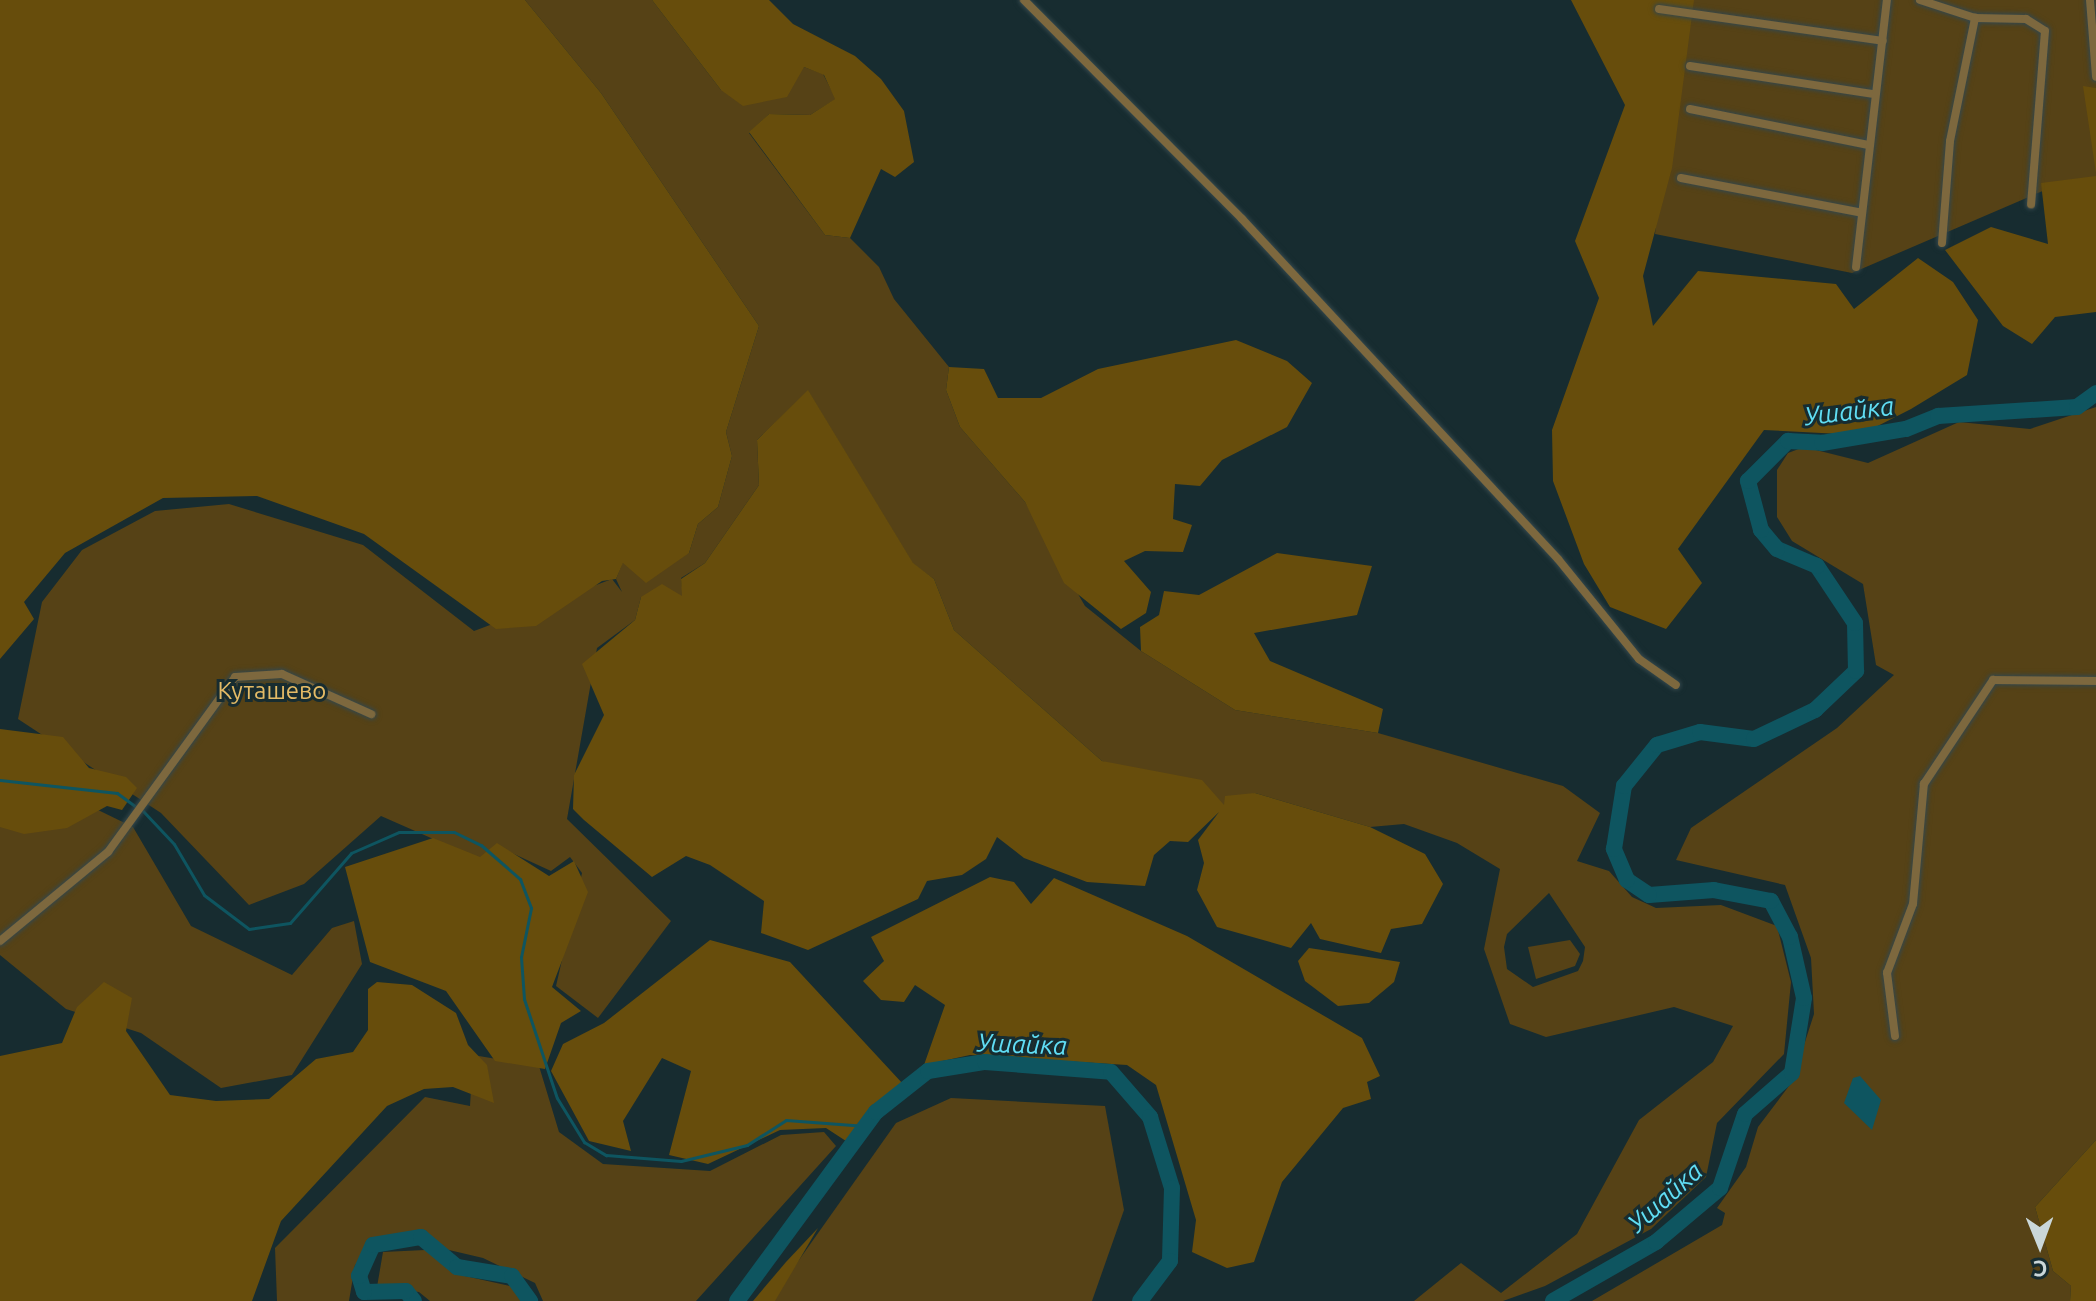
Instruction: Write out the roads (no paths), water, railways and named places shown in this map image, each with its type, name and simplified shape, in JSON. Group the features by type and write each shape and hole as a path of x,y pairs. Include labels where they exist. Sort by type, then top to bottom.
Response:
{"street":[{"path":"1024,0 1252,230 1558,559 1639,659 1676,685"},
{"path":"1856,267 1887,0"},
{"path":"1920,0 1975,18 2026,19 2045,31 2031,204"},
{"path":"2090,0 2096,77"},
{"path":"1659,9 1883,41"},
{"path":"1942,243 1950,141 1975,18"},
{"path":"1690,66 1874,94"},
{"path":"1690,109 1868,145"},
{"path":"1681,178 1862,213"},
{"path":"0,941 108,852 235,677 282,674 371,714"},
{"path":"1895,1036 1887,973 1913,904 1924,784 1993,680 2096,681"}],"water":[{"path":"1860,1076 1881,1100 1872,1130 1844,1103 1853,1078"}],"waterway":[{"name":"Ушайка","path":"1553,1301 1656,1242 1720,1188 1745,1114 1792,1073 1804,998 1790,937 1771,901 1714,890 1649,895 1627,880 1614,849 1624,786 1657,745 1700,732 1754,739 1815,710 1856,671 1855,623 1817,566 1777,549 1761,530 1748,481 1788,441 1822,443 1906,429 1938,416 2077,407 2096,393"},
{"path":"0,780 117,793 135,806"},
{"path":"143,811 174,844 204,895 249,929 290,923 351,853 399,832 454,832 481,845 520,879 531,908 521,957 524,999 557,1098 584,1142 606,1155 681,1161 747,1145 786,1120 866,1126"},
{"name":"Ушайка","path":"737,1301 876,1112 928,1071 985,1062 1111,1072 1150,1117 1172,1188 1170,1261 1140,1301"},
{"name":"Ушайка","path":"414,1301 406,1291 364,1292 359,1276 373,1245 421,1237 457,1267 512,1276 530,1301"}],"park label":[{"name":"Куташево","path":"272,691"}]}
